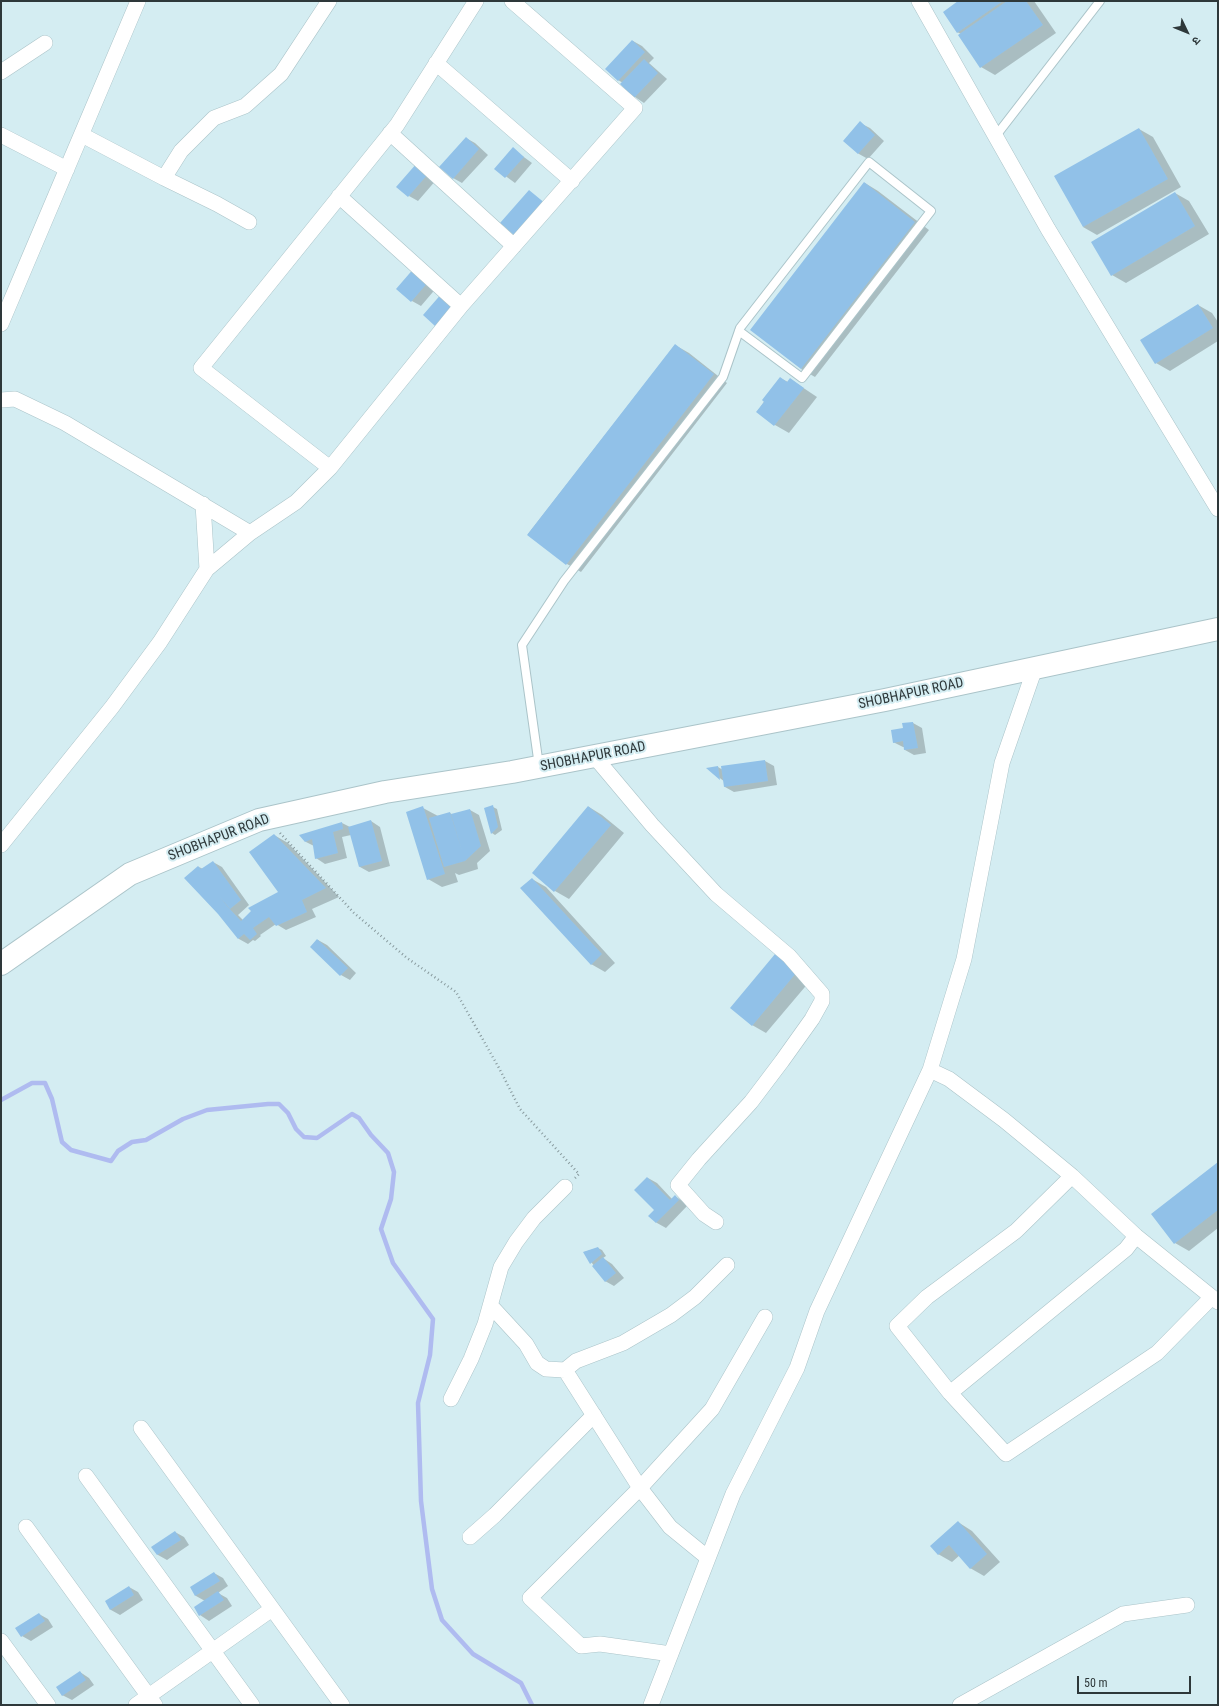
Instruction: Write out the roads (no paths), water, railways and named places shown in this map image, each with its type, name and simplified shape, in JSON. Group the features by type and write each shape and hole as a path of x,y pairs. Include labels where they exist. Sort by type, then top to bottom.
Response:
{"main road":[{"name":"SHOBHAPUR ROAD","path":"1,964 130,874 266,818 385,792 539,767 885,700 1218,629"}],"street":[{"path":"1,324 138,1"},
{"path":"164,178 181,151 214,118 245,106 281,74 329,1"},
{"path":"330,468 201,368 390,133 476,1"},
{"path":"1,845 112,707 160,642 207,569 250,532 296,502 330,468 461,306 572,181 634,108 512,1"},
{"path":"919,1 1052,236 1218,509"},
{"path":"1,72 44,43"},
{"path":"436,63 572,181"},
{"path":"390,133 514,246"},
{"path":"1,135 67,169"},
{"path":"82,135 250,222"},
{"path":"339,196 461,306"},
{"path":"1,400 15,399 65,423 250,532"},
{"path":"203,504 207,569"},
{"path":"651,1705 733,1494 797,1368 817,1311 930,1070 964,959 1002,763 1035,668"},
{"path":"594,756 652,825 716,894 789,956 822,994 822,1001 812,1019 751,1102 699,1159 678,1185 704,1214 716,1222"},
{"path":"930,1070 949,1079 1004,1120 1072,1176 1136,1236 1215,1299 1157,1353 1006,1454 950,1393 897,1326 927,1297 1016,1231 1072,1176"},
{"path":"451,1399 471,1359 491,1306 501,1267 516,1242 534,1218 565,1187"},
{"path":"950,1393 1126,1249 1136,1236"},
{"path":"491,1306 526,1344 537,1363 546,1369 565,1370 576,1361 623,1343 672,1315 695,1297 727,1265"},
{"path":"671,1654 600,1644 581,1646 530,1598 640,1488 712,1409 765,1317"},
{"path":"565,1370 640,1488 670,1527 708,1558"},
{"path":"470,1537 495,1515 594,1415"},
{"path":"141,1428 342,1705"},
{"path":"86,1476 252,1705"},
{"path":"26,1527 152,1701"},
{"path":"960,1705 1123,1614 1187,1605"},
{"path":"136,1705 152,1701 213,1651 272,1609"},
{"path":"1,1641 48,1705"}],"lane":[{"path":"996,137 1100,1"},
{"path":"539,767 522,645 564,581 723,377 739,331 869,162 930,211 802,378 739,331"}],"waterway":[{"path":"1,1100 32,1083 45,1083 52,1099 62,1142 71,1150 111,1161 118,1151 132,1142 146,1140 183,1119 207,1110 279,1104 288,1113 296,1129 304,1137 317,1138 352,1114 359,1118 371,1135 388,1153 394,1172 391,1199 381,1229 393,1263 433,1319 430,1355 418,1403 421,1501 432,1589 442,1620 473,1654 521,1683 532,1705"}]}
